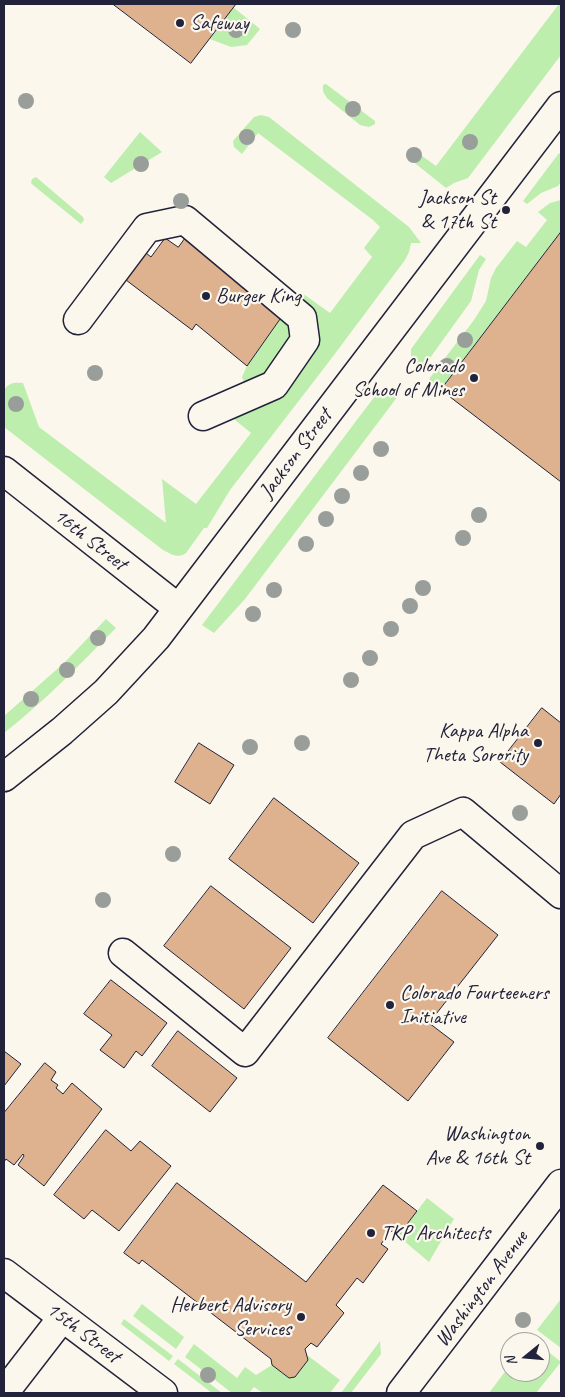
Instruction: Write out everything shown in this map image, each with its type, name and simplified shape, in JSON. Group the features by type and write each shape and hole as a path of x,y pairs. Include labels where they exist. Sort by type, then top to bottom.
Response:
{"main road":[{"name":"Jackson Street","path":"4,777 62,731 106,692 156,638 561,106"},
{"path":"78,320 147,228 185,220 302,318 305,340 274,385 203,416"},
{"name":"16th Street","path":"4,471 178,608"},
{"path":"123,953 245,1052 413,835 463,812 561,894"},
{"name":"Washington Avenue","path":"401,1393 561,1184"},
{"name":"15th Street","path":"4,1273 163,1393"},
{"path":"4,1393 62,1318"}],"green space":[{"path":"559,4 561,4 561,55 468,178 446,188 406,156 411,148 436,166"},
{"path":"233,7 260,29 247,45 231,47 210,39"},
{"path":"326,84 375,121 375,124 369,127 360,125 328,99 323,89 323,85"},
{"path":"261,115 269,117 409,227 421,243 411,243 405,260 230,490 207,528 204,528 186,553 180,556 163,550 4,427 4,390 12,384 23,383 39,427 166,523 162,479 196,504 251,433 229,415 299,370 299,298 302,293 330,313 372,257 364,248 380,227 258,133 242,154 234,147 233,141 254,117"},
{"path":"140,132 162,152 111,183 104,177"},
{"path":"559,153 561,155 561,182 558,186 541,193 527,204 523,201"},
{"path":"36,177 83,217 84,220 81,224 31,183 32,179"},
{"path":"561,200 561,232 441,390 429,379 474,320 486,301 491,278 496,268 517,241 526,247 547,220 538,212 550,203"},
{"path":"480,255 486,259 479,270 471,301 422,369 411,362 411,349"},
{"path":"285,312 295,336 268,378 246,388 242,377 247,366"},
{"path":"391,389 398,396 245,599 214,633 202,625 378,392"},
{"path":"106,619 116,628 48,696 4,733 4,716 64,663"},
{"path":"427,1198 454,1219 429,1262 398,1236"},
{"path":"561,1299 561,1348 550,1340 550,1332 540,1332 537,1330"},
{"path":"142,1304 184,1337 176,1349 133,1316"},
{"path":"124,1319 173,1356 169,1361 121,1324"},
{"path":"380,1341 381,1354 351,1393 341,1393"},
{"path":"194,1344 237,1378 245,1367 256,1375 272,1365 289,1378 295,1377 308,1360 307,1355 340,1380 330,1393 263,1393 254,1387 249,1393 232,1393 185,1357"},
{"path":"550,1353 561,1362 550,1376"},
{"path":"178,1359 222,1393 212,1393 174,1364"},
{"path":"500,1378 500,1382 545,1382 536,1393 489,1393"}],"building":[{"name":"Safeway","path":"113,4 236,4 191,63"},
{"path":"561,232 561,482 441,390"},
{"name":"Burger King","path":"187,236 285,312 247,366 196,324 192,330 126,280 146,253 151,257 165,238 178,247"},
{"name":"Kappa Alpha Theta Sorority","path":"542,708 561,723 561,794 554,804 500,762"},
{"path":"199,743 234,765 210,804 175,782"},
{"path":"274,798 359,863 313,923 229,859"},
{"path":"211,886 291,948 244,1009 164,946"},
{"path":"442,891 498,935 429,1023 454,1042 408,1101 328,1038"},
{"path":"111,980 167,1023 142,1056 136,1051 124,1068 100,1050 112,1035 84,1014"},
{"path":"178,1031 237,1078 210,1112 152,1066"},
{"path":"4,1051 21,1064 4,1086"},
{"path":"45,1063 56,1072 51,1080 58,1085 56,1088 63,1094 72,1083 102,1109 44,1186 18,1165 24,1156 23,1154 14,1165 6,1159 4,1162 4,1113"},
{"path":"106,1130 131,1151 140,1141 171,1166 119,1231 92,1210 84,1219 54,1195"},
{"path":"177,1183 306,1282 383,1185 417,1211 398,1236 391,1231 381,1244 388,1249 363,1283 357,1278 336,1305 344,1313 317,1347 311,1343 305,1349 308,1360 295,1377 289,1378 272,1365 271,1359 142,1260 139,1264 124,1253"}],"place":[{"name":"Safeway","path":"180,23"},
{"name":"Jackson St & 17th St","path":"506,210"},
{"name":"Burger King","path":"206,296"},
{"name":"Colorado School of Mines","path":"474,378"},
{"name":"Kappa Alpha Theta Sorority","path":"538,743"},
{"name":"Colorado Fourteeners Initiative","path":"390,1005"},
{"name":"Washington Ave & 16th St","path":"540,1146"},
{"name":"TKP Architects","path":"371,1233"},
{"name":"Herbert Advisory Services","path":"301,1317"}]}
